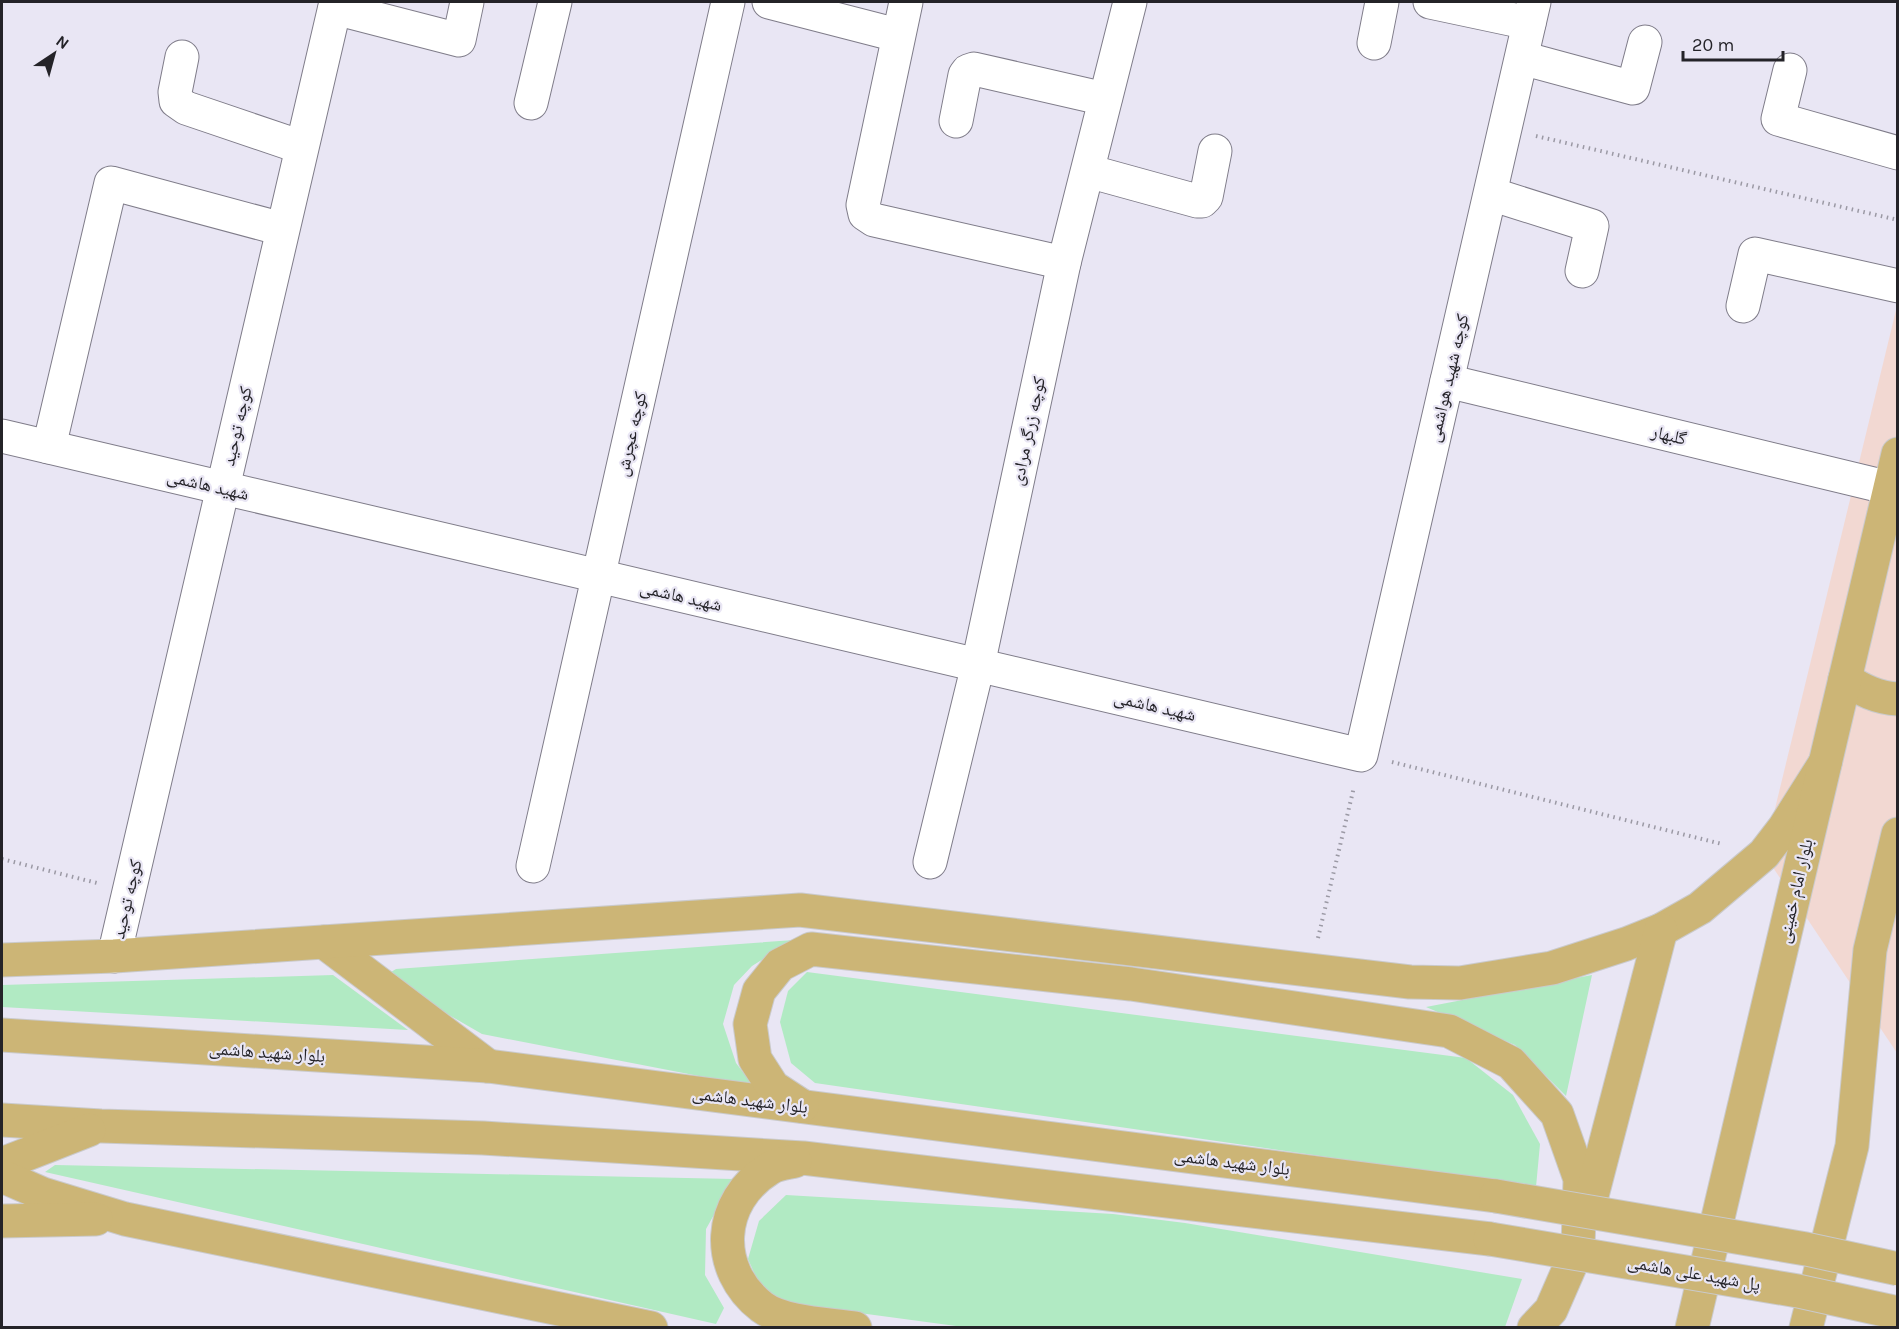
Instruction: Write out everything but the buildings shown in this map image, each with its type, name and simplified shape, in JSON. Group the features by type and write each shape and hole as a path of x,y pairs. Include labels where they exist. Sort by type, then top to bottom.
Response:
{"main road":[{"name":"بلوار امام خمینی","path":"1692,1328 1898,454"},
{"path":"1845,679 1864,691 1885,698 1898,699"},
{"path":"2,960 114,956 800,910 1410,982 1461,983 1552,968 1661,930 1700,908 1764,855 1826,763"},
{"path":"1806,1328 1852,1146 1870,950 1898,834"},
{"path":"1563,1328 1578,1248 1661,930"},
{"path":"324,942 489,1066"},
{"path":"802,1106 773,1087 755,1059 750,1024 759,992 780,965 811,950 1131,984 1449,1031 1511,1063 1557,1114 1580,1179 1578,1248 1551,1310 1534,1328"},
{"name":"بلوار شهید هاشمی","path":"2,1035 489,1066 1496,1196 1806,1249 1898,1269"},
{"path":"2,1120 101,1126 483,1138 802,1158"},
{"path":"2,1164 101,1126"},
{"path":"802,1158 770,1168 744,1189 729,1219 727,1253 739,1284 763,1308 794,1320 855,1328"},
{"name":"پل شهید علی هاشمی","path":"802,1158 1490,1239 1798,1291 1898,1313"},
{"path":"2,1176 43,1194 125,1219 651,1328"},
{"path":"2,1221 125,1219"}],"street":[{"path":"335,5 459,40 467,2"},
{"path":"531,103 555,2"},
{"name":"کوچه عچرش","path":"533,866 728,2"},
{"path":"769,2 897,35"},
{"path":"906,2 897,35 863,205 866,214 874,220 1064,263"},
{"name":"کوچه زرگر مرادی","path":"930,862 978,665 1064,263 1130,2"},
{"path":"1374,43 1382,2"},
{"path":"1430,2 1532,12"},
{"name":"کوچه توحید","path":"114,956 335,5"},
{"name":"کوچه شهید هواشمی","path":"1361,755 1532,12"},
{"path":"1522,58 1633,88 1645,42"},
{"path":"182,57 175,92 176,100 186,108 301,147"},
{"path":"956,121 965,75 974,69 1106,99"},
{"path":"1790,70 1778,119 1898,153"},
{"path":"1088,171 1202,201 1206,197 1215,151"},
{"path":"49,447 111,183 282,228"},
{"path":"1491,194 1592,226 1581,271"},
{"path":"1743,306 1755,254 1898,286"},
{"name":"گلبهار","path":"1448,381 1890,488"},
{"name":"شهید هاشمی","path":"2,436 1361,755"}],"path":[{"path":"1506,129 1898,220"},
{"path":"1311,971 1361,755 1764,855"},
{"path":"2,859 129,891"}],"shaded area":[{"path":"1897,306 1897,1053 1764,854"}],"green space":[{"path":"794,940 752,966 734,985 723,1024 736,1063 752,1084 482,1034 383,977 396,969"},
{"path":"807,972 1466,1058 1513,1095 1540,1144 1536,1187 815,1083 791,1063 780,1022 788,991"},
{"path":"333,975 408,1030 2,1007 2,985"},
{"path":"1592,975 1566,1096 1515,1045 1426,1007"},
{"path":"55,1165 734,1179 706,1229 705,1275 724,1308 716,1324 45,1172"},
{"path":"786,1195 1113,1214 1185,1223 1522,1279 1505,1327 971,1328 785,1303 760,1286 748,1259 759,1221"}]}
